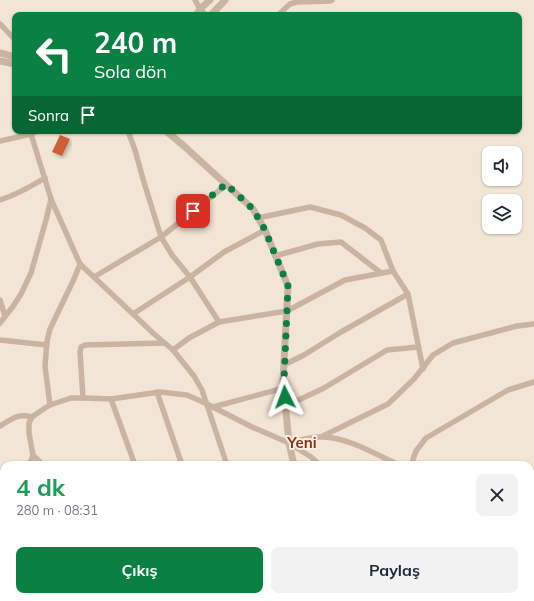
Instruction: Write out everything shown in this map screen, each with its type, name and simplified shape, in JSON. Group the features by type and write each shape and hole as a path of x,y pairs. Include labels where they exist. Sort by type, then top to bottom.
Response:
{"street":[{"path":"195,0 198,12"},
{"path":"198,12 210,0"},
{"path":"214,12 225,0"},
{"path":"281,12 290,4 297,2 332,0"},
{"path":"0,24 12,37"},
{"path":"0,53 12,56"},
{"path":"0,61 12,63"},
{"path":"0,141 31,134 51,199 80,264 173,350 194,376 202,390 226,461"},
{"path":"129,134 161,237 172,255 190,276 219,322"},
{"path":"170,134 253,209 265,230 288,286 284,388 289,443 293,461"},
{"path":"0,200 20,193 45,178"},
{"path":"94,277 161,237 226,184"},
{"path":"0,323 21,294 31,273 51,199"},
{"path":"258,218 310,207 341,215 365,228 380,240 393,271 408,294 423,369"},
{"path":"133,314 224,252 265,230"},
{"path":"276,256 318,244 341,242 381,273"},
{"path":"50,405 45,366 50,329 80,264"},
{"path":"173,350 189,338 219,322 287,310 345,280 393,271"},
{"path":"284,365 304,355 408,294"},
{"path":"0,300 5,316"},
{"path":"323,436 388,404 414,379 434,355 452,343 516,326 534,324"},
{"path":"0,340 47,345"},
{"path":"82,398 81,347 85,345 165,343"},
{"path":"286,406 324,388 388,350 418,347"},
{"path":"413,461 416,451 426,438 508,390 534,382"},
{"path":"213,407 284,388"},
{"path":"157,392 181,461"},
{"path":"31,461 33,454 29,423 32,417 50,405 71,398 111,399 160,392 187,396 206,403 252,427 289,443 316,461"},
{"path":"111,399 134,461"},
{"path":"0,426 17,416 25,415 32,417"},
{"path":"289,443 305,438 323,436 346,441 390,461"},
{"path":"33,454 39,461"}],"building":[{"path":"60,135 70,139 62,156 52,152"}],"district":[{"name":"Yeni","path":"302,443"}],"route":[{"path":"193,211 226,184 253,209 265,230 288,286 284,381 285,397"}]}
